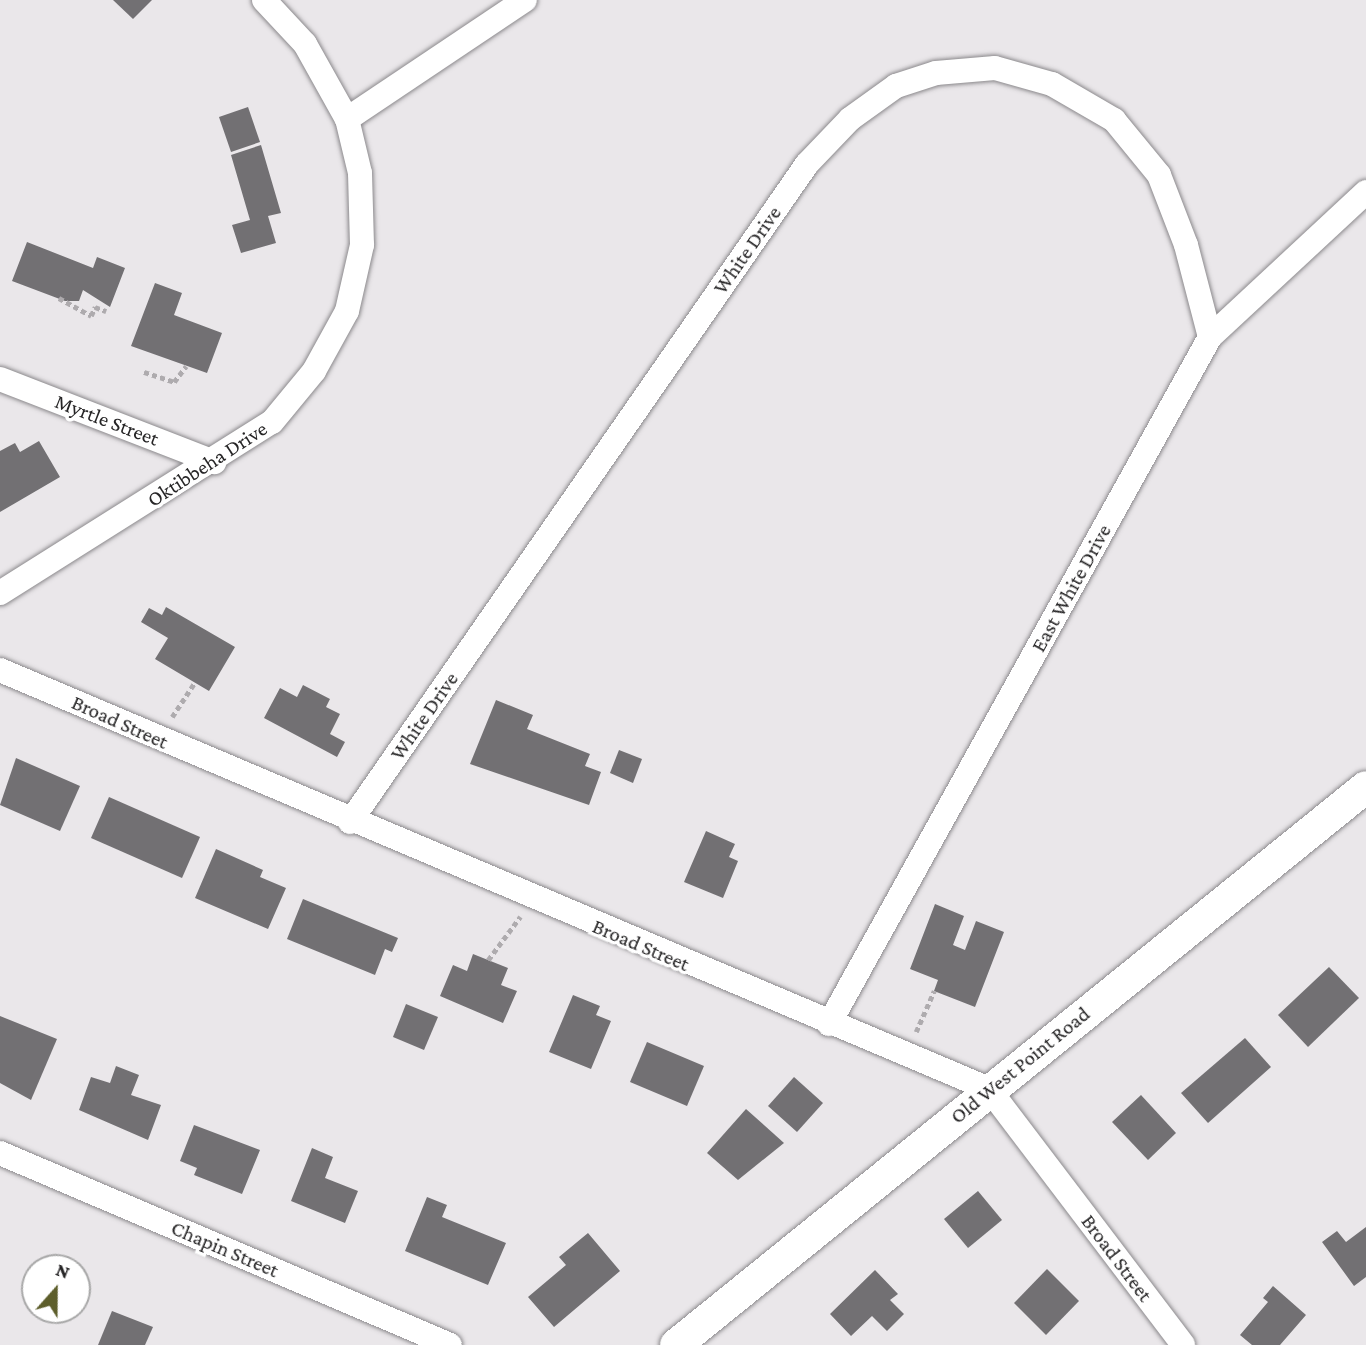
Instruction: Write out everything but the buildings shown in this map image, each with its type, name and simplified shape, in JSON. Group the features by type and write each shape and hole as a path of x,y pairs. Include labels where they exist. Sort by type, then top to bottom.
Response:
{"street":[{"name":"Oktibbeha Drive","path":"0,593 214,462 272,422 314,371 347,311 362,245 360,173 347,119 305,44 264,0"},
{"path":"347,119 526,0"},
{"name":"White Drive","path":"350,822 807,164 850,119 896,86 936,73 995,68 1052,84 1114,120 1158,175 1186,245 1210,337"},
{"name":"East White Drive","path":"829,1024 1210,337 1366,192"},
{"name":"Myrtle Street","path":"0,379 214,462"},
{"name":"Broad Street","path":"0,670 350,822 989,1089 1183,1345"},
{"name":"Old West Point Road","path":"676,1345 989,1089 1366,787"},
{"name":"Chapin Street","path":"0,1153 450,1345"}],"path":[{"path":"59,298 91,316 95,307 106,311"},
{"path":"144,372 174,382 186,366"},
{"path":"158,739 195,682"},
{"path":"488,960 498,939 517,924 528,897"},
{"path":"906,1056 934,991"}]}
